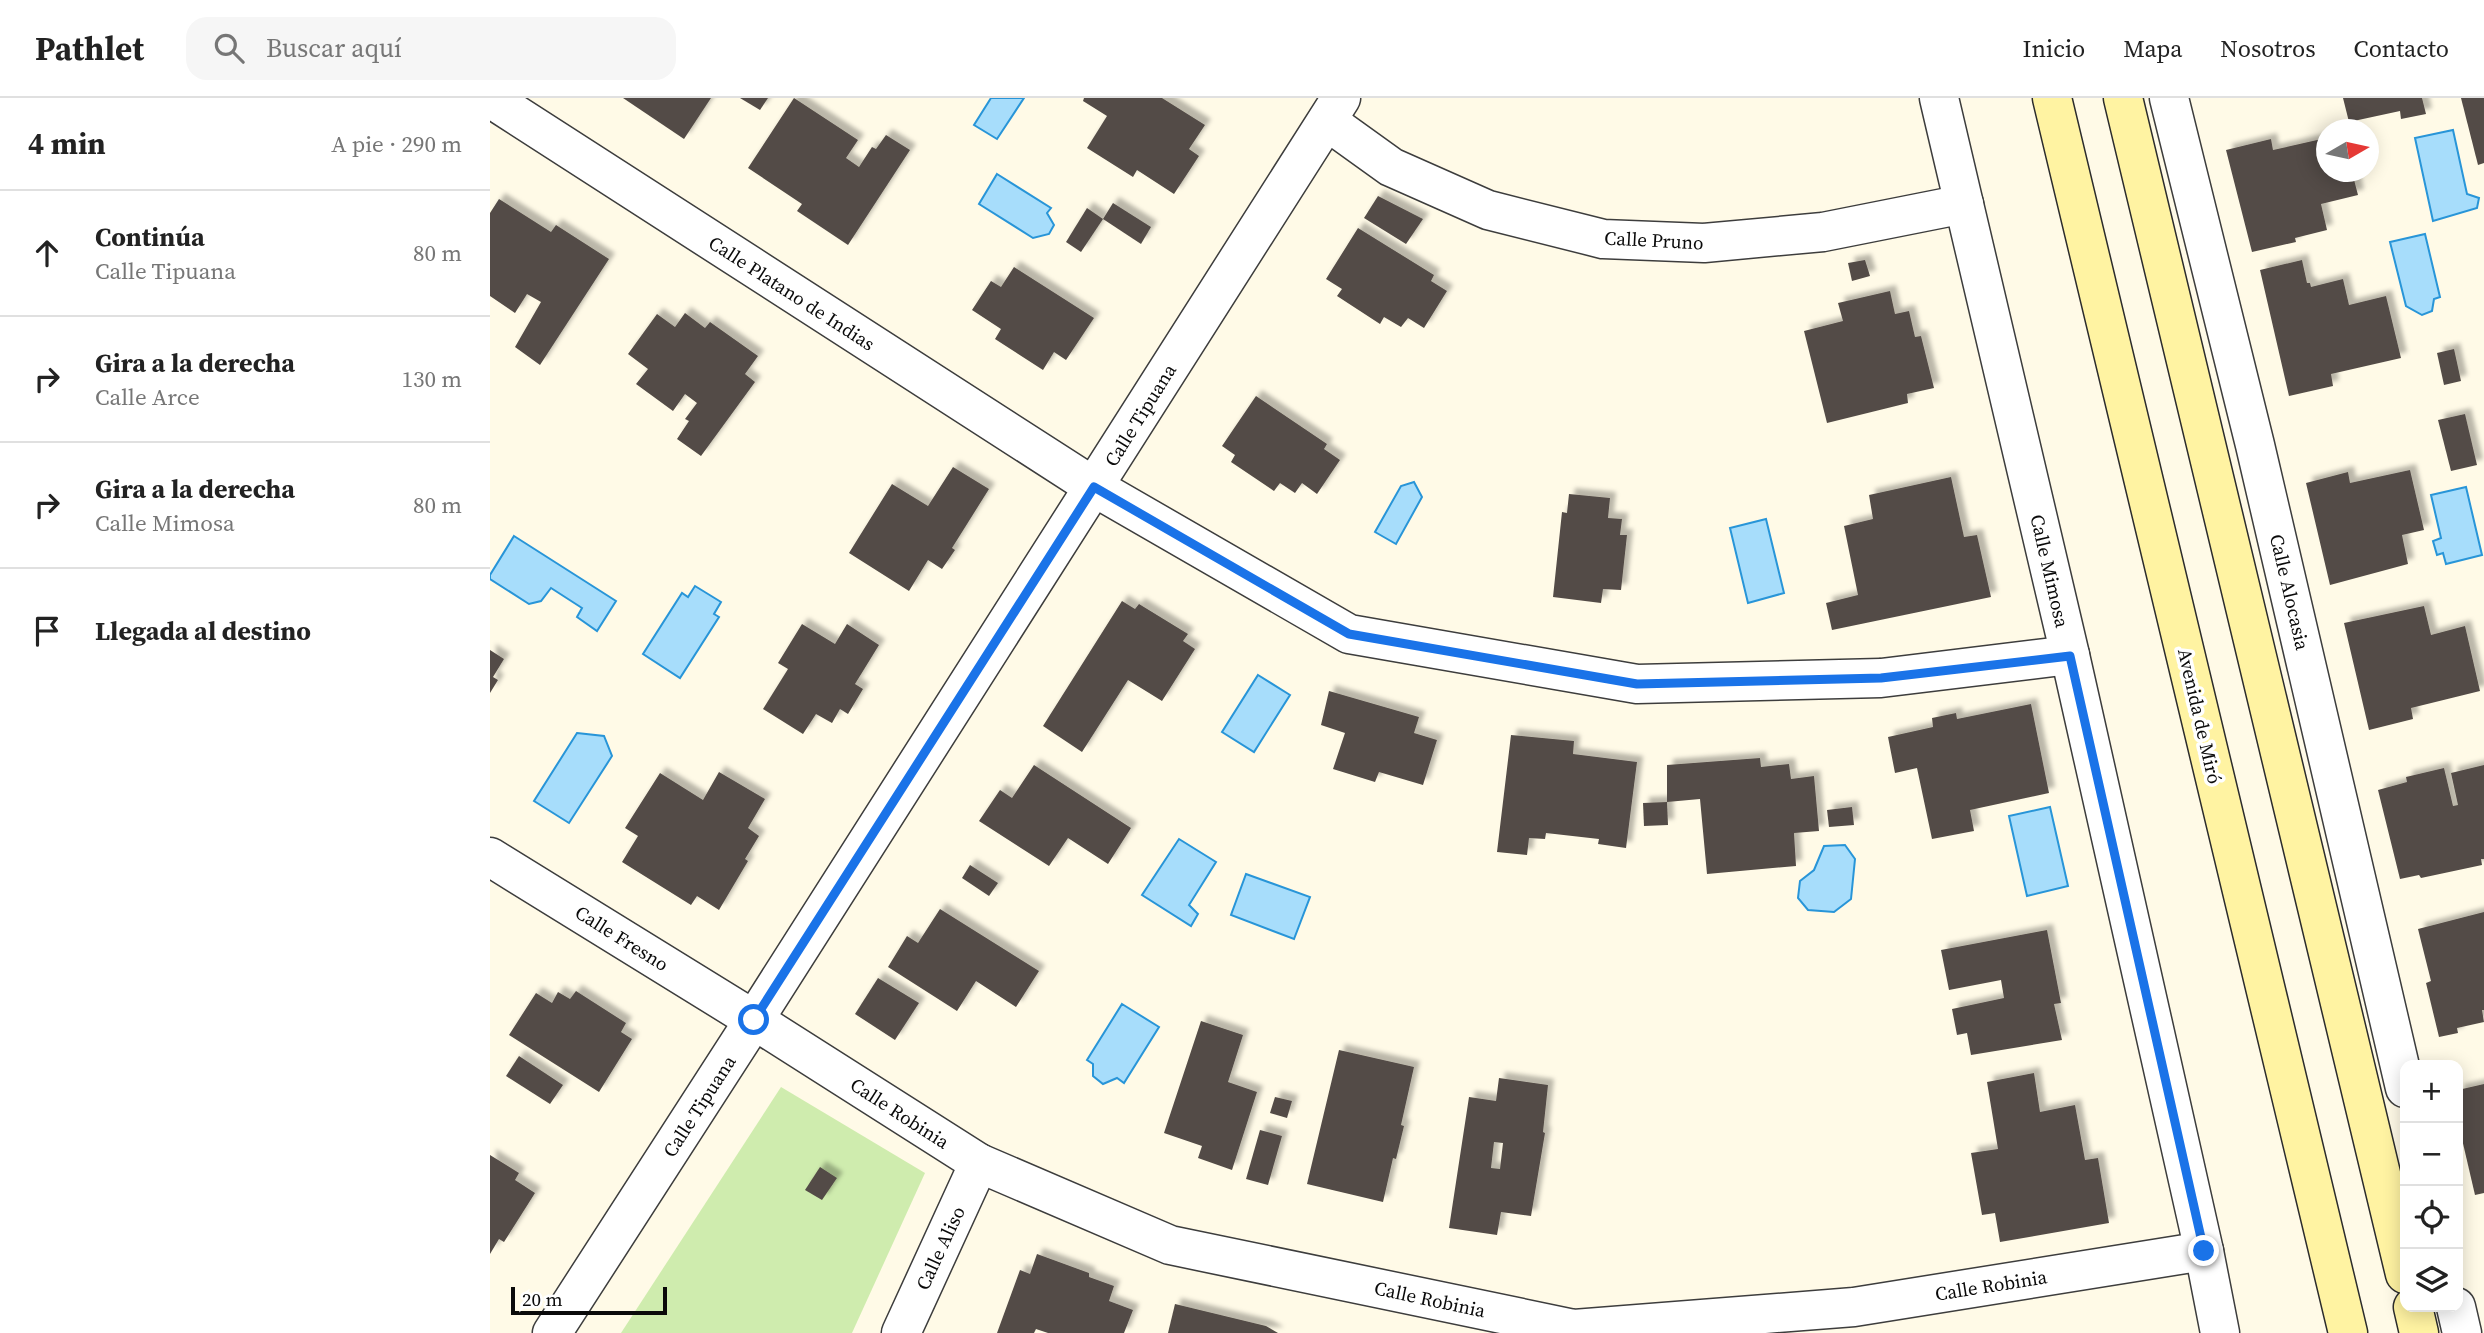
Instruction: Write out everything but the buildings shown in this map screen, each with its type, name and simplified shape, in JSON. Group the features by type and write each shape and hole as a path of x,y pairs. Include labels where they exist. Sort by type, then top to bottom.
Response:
{"main road":[{"name":"Avenida de Miró","path":"2052,98 2348,1333"},
{"path":"2123,98 2400,1253"},
{"path":"2414,1312 2419,1333"}],"street":[{"name":"Calle Mimosa","path":"1940,98 2070,656 2204,1251 2220,1333"},
{"name":"Calle Alocasia","path":"2169,98 2255,445 2400,1067"},
{"name":"Calle Platano de Indias","path":"490,99 1094,487 1349,634 1637,684 1881,678 2070,656"},
{"name":"Calle Pruno","path":"1334,109 1391,167 1488,210 1603,239 1704,243 1824,232 1964,204"},
{"name":"Calle Tipuana","path":"552,1333 1334,109"},
{"name":"Calle Fresno","path":"490,857 754,1020"},
{"name":"Calle Robinia","path":"754,1020 979,1163 1170,1245 1574,1329 1854,1307 2204,1251"},
{"name":"Calle Aliso","path":"901,1333 979,1163"},
{"path":"2457,1312 2462,1333"}],"green space":[{"path":"781,1087 925,1173 852,1333 621,1333"}],"water":[{"path":"991,98 1024,98 997,139 974,125"},
{"path":"2453,130 2467,194 2479,198 2477,208 2433,221 2415,138"},
{"path":"997,174 1051,208 1047,213 1054,225 1049,234 1033,238 979,204"},
{"path":"2425,234 2440,297 2434,299 2432,311 2422,315 2406,306 2390,242"},
{"path":"1414,482 1422,497 1396,544 1375,532 1401,486"},
{"path":"2466,487 2482,555 2446,564 2443,553 2437,555 2433,541 2441,538 2431,495"},
{"path":"1766,519 1784,593 1748,603 1730,528"},
{"path":"514,536 616,601 597,631 577,617 582,608 551,588 541,601 529,604 490,579"},
{"path":"695,586 721,602 714,614 719,617 680,678 643,654 682,593 688,597"},
{"path":"1258,675 1290,695 1254,752 1222,732"},
{"path":"577,733 604,736 612,756 569,823 534,801"},
{"path":"2050,807 2068,886 2027,896 2009,816"},
{"path":"1179,839 1216,862 1189,905 1198,914 1191,926 1142,895"},
{"path":"1845,845 1855,859 1851,899 1834,912 1808,910 1798,898 1800,881 1814,870 1824,846"},
{"path":"1246,874 1310,897 1294,939 1231,915"},
{"path":"1122,1004 1159,1027 1124,1083 1117,1078 1103,1084 1093,1076 1093,1064 1087,1060"}],"route":[{"path":"754,1020 1094,487 1349,634 1637,684 1881,678 2070,656 2204,1251"}]}
